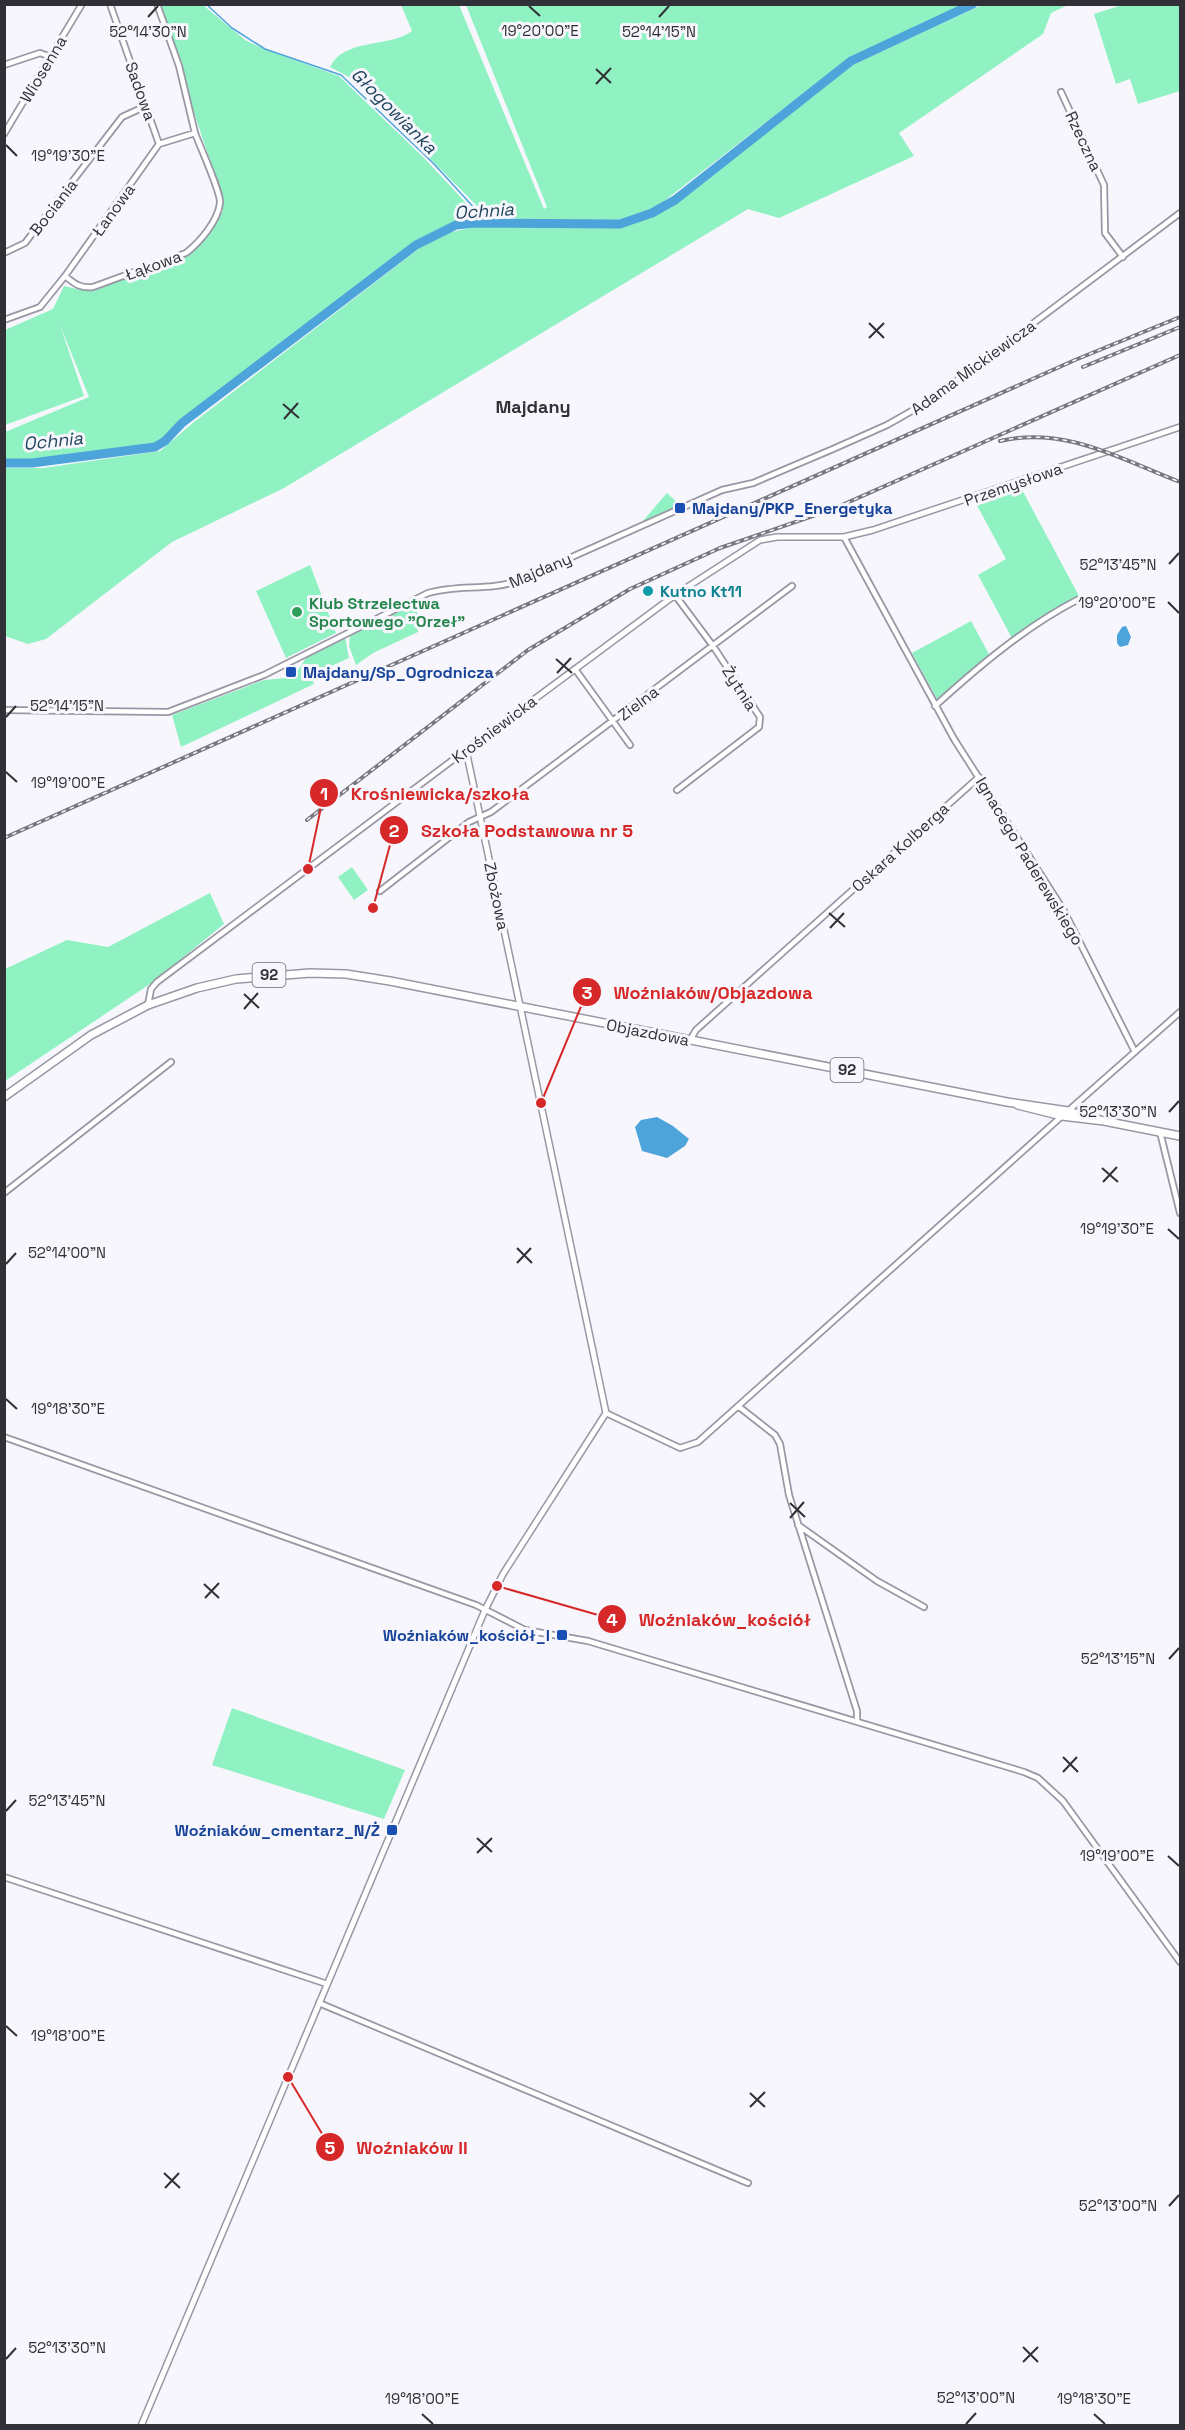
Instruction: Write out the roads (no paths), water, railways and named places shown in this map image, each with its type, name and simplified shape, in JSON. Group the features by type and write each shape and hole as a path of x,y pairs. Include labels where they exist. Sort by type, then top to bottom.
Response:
{"main road":[{"name":"Objazdowa","path":"148,1005 197,988 236,979 284,973 318,973 380,980 1180,1136"},
{"name":"92","path":"4,1097 91,1035 148,1005"}],"street":[{"name":"Wiosenna","path":"4,134 82,4"},
{"name":"Sadowa","path":"110,4 159,144"},
{"name":"Łąkowa","path":"65,276 77,285 85,288 93,287 186,253 195,246 217,215 220,201 195,133 179,66 157,4"},
{"path":"4,65 40,53 51,57"},
{"name":"Rzeczna","path":"1061,92 1104,185 1105,233 1123,257"},
{"name":"Bociania","path":"4,253 25,243 122,117 146,106"},
{"path":"159,144 195,133"},
{"name":"Łanowa","path":"65,276 159,144"},
{"name":"Adama Mickiewicza","path":"745,485 803,462 913,411 987,359 1180,213"},
{"path":"4,320 40,307 65,276"},
{"name":"Przemysłowa","path":"844,537 873,530 1180,427"},
{"name":"Majdany","path":"4,710 168,712 271,671 428,592 456,587 499,587 518,581 722,490 745,485"},
{"name":"Krośniewicka","path":"148,1005 151,989 157,982 675,595 760,540 777,537 844,537"},
{"name":"Ignacego Paderewskiego","path":"844,537 935,706 1064,911 1135,1052"},
{"name":"Zielna","path":"380,891 469,822 491,812 614,721 792,586"},
{"name":"Żytnia","path":"675,595 713,646 760,717 761,723 759,727 677,790"},
{"path":"935,706 991,658 1047,618 1077,600"},
{"path":"575,669 630,745"},
{"name":"Zbożowa","path":"466,750 606,1413"},
{"name":"Oskara Kolberga","path":"690,1040 700,1027 979,777"},
{"path":"141,2426 485,1610 503,1574 606,1413 680,1448 698,1442 1180,1012"},
{"path":"4,1193 171,1062"},
{"path":"1160,1132 1180,1213"},
{"path":"738,1406 775,1435 780,1444 789,1495 857,1711 857,1720"},
{"path":"4,1437 485,1610 525,1630 588,1641 1006,1765 1038,1778 1052,1789 1074,1815 1180,1962"},
{"path":"798,1525 877,1581 924,1607"},
{"path":"4,1877 327,1983"},
{"path":"319,2003 748,2183"}],"water":[{"path":"1126,626 1131,637 1128,645 1120,647 1117,643 1117,635 1122,627"},
{"path":"657,1117 689,1139 685,1146 667,1158 642,1151 635,1127 641,1120"}],"waterway":[{"name":"Głogowianka","path":"206,4 232,28 265,49 341,75 434,164 488,223"},
{"name":"Głogowianka","path":"4,463 32,463 155,447 165,441 182,423 416,245 456,225 474,223 620,224 652,213 675,200 851,61 973,4"}],"railway":[{"path":"4,838 1075,360 1180,317"},
{"path":"1083,367 1180,327"},
{"path":"307,820 528,650 630,589 720,548 833,509 1180,355"},
{"path":"1000,441 1024,438 1070,441 1114,455 1180,482"}],"place":[{"name":"Majdany/PKP_Energetyka","path":"680,508"},
{"name":"Kutno Kt11","path":"648,591"},
{"name":"Klub Strzelectwa Sportowego \"Orzeł\"","path":"297,612"},
{"name":"Majdany/Sp_Ogrodnicza","path":"291,672"},
{"name":"Krośniewicka/szkoła","path":"308,869"},
{"name":"Szkoła Podstawowa nr 5","path":"373,908"},
{"name":"Woźniaków/Objazdowa","path":"541,1103"},
{"name":"Woźniaków_kościół","path":"497,1586"},
{"name":"Woźniaków_kościół_I","path":"562,1635"},
{"name":"Woźniaków_cmentarz_N/Ż","path":"392,1830"},
{"name":"Woźniaków II","path":"288,2077"}],"district":[{"name":"Majdany","path":"533,407"}],"water label":[{"name":"Ochnia","path":"484,211"},
{"name":"Ochnia","path":"53,441"}]}
